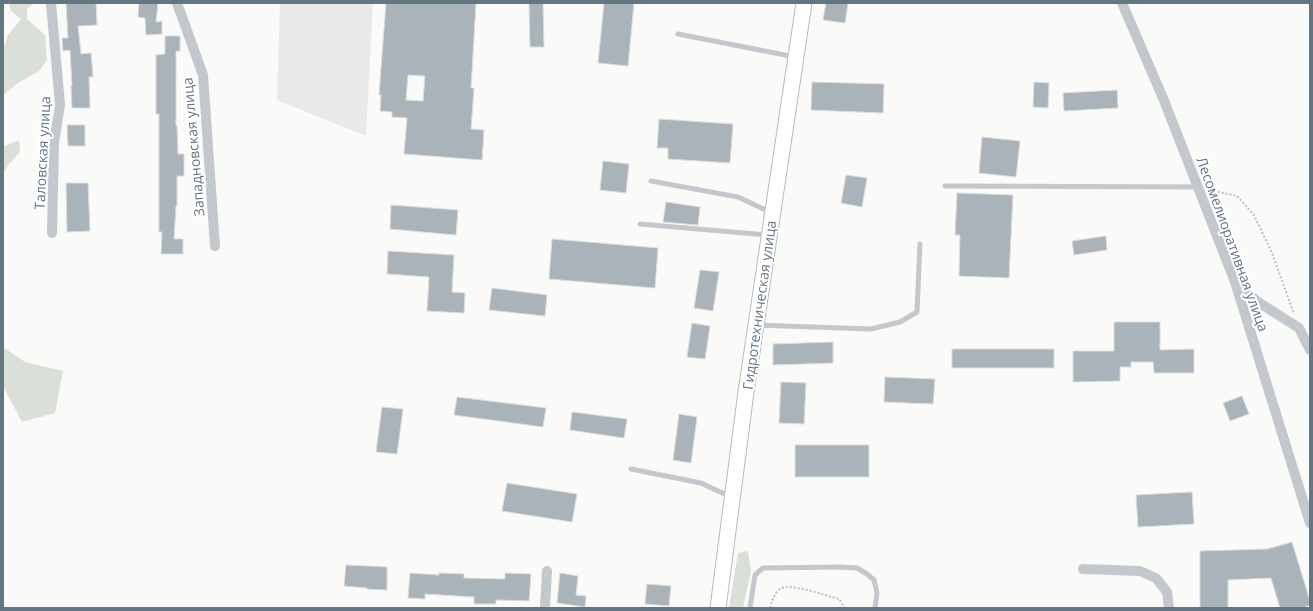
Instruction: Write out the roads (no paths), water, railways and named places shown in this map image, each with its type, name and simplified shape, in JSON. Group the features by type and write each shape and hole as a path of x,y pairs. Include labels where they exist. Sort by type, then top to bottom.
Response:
{"main road":[{"name":"Гидротехническая улица","path":"718,608 756,325 804,3"}],"street":[{"name":"Таловская улица","path":"51,3 60,105 54,143 52,233"},
{"name":"Западновская улица","path":"177,3 203,75 215,246"},
{"name":"Лесомелиоративная улица","path":"1122,3 1163,98 1235,282 1310,523"},
{"path":"1235,282 1258,302 1299,328 1310,350"},
{"path":"1083,569 1140,571 1156,578 1167,592 1169,608"},
{"path":"545,608 547,571"}],"lane":[{"path":"678,34 796,57"},
{"path":"651,181 738,197 773,213"},
{"path":"946,186 1198,187"},
{"path":"640,224 769,235"},
{"path":"756,325 871,329 900,322 917,312 920,244"},
{"path":"631,469 701,483 732,497"},
{"path":"750,608 755,575 763,568 840,567 857,568 874,580 878,593 875,608"}]}
